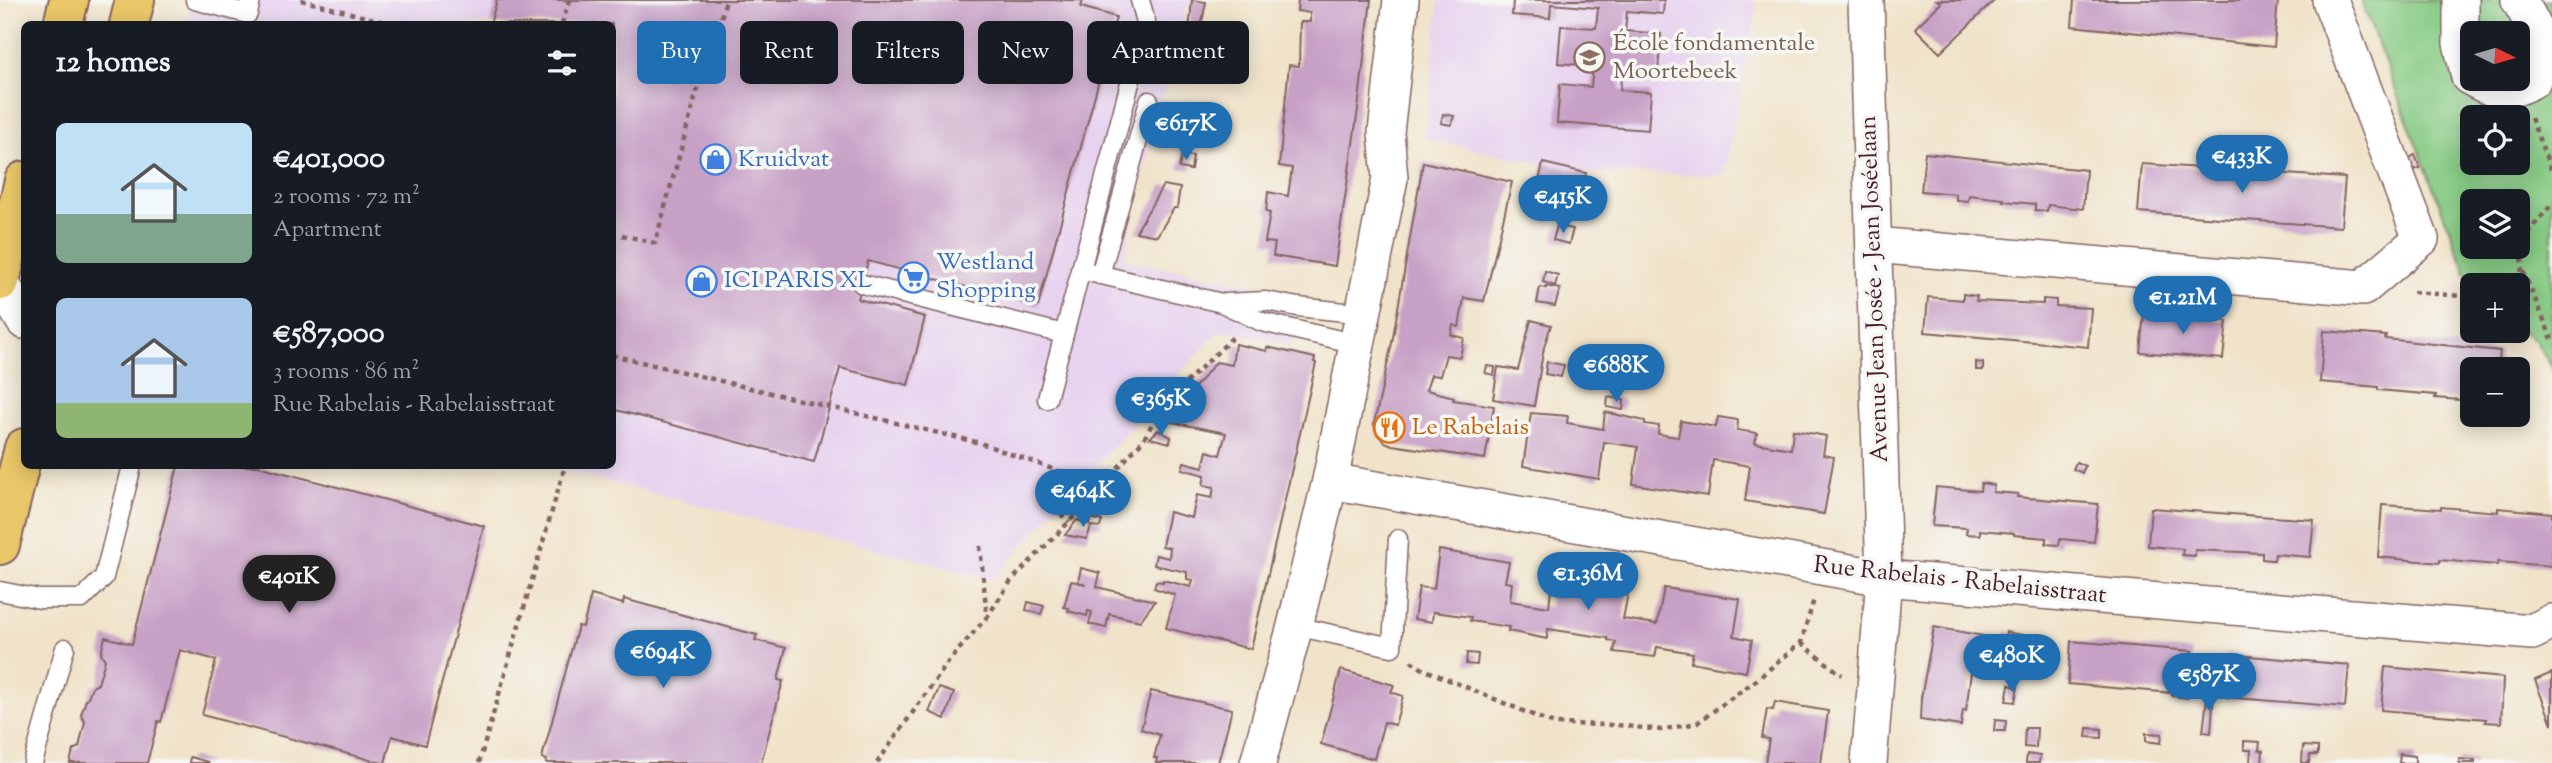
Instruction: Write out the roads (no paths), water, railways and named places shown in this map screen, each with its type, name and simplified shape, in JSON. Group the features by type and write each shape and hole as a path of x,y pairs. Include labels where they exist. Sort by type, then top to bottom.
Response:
{"main road":[{"path":"64,21 69,0"},
{"path":"130,21 135,0"},
{"path":"0,281 21,194"},
{"path":"0,545 21,461"}],"street":[{"path":"1258,763 1330,481 1390,178 1385,132 1401,0"},
{"name":"Avenue Jean Josée - Jean Joséelaan","path":"1866,0 1884,578 1869,763"},
{"path":"1874,245 2363,288 2421,239 2330,0"},
{"path":"2461,0 2461,43 2469,77 2491,90 2509,91 2533,80 2541,62 2540,39 2519,0"},
{"path":"0,281 21,316"},
{"name":"Rue Rabelais - Rabelaisstraat","path":"1330,481 1884,578 2532,632 2552,622"}],"lane":[{"path":"195,0 250,7"},
{"path":"1047,399 1146,22 1140,0"},
{"path":"1100,275 1149,101"},
{"path":"1080,270 1222,303 1262,322 1361,329"},
{"path":"862,284 1064,334"},
{"path":"1222,303 1266,300 1298,307 1361,329"},
{"path":"0,591 40,599 82,599 104,577 131,469"},
{"path":"1295,626 1392,647 1398,539"},
{"path":"33,763 65,648"}],"place":[{"name":"École fondamentale Moortebeek","path":"1590,58"},
{"name":"Kruidvat","path":"715,160"},
{"name":"Westland Shopping","path":"913,277"},
{"name":"ICI PARIS XL","path":"701,281"},
{"name":"Le Rabelais","path":"1389,428"}]}
